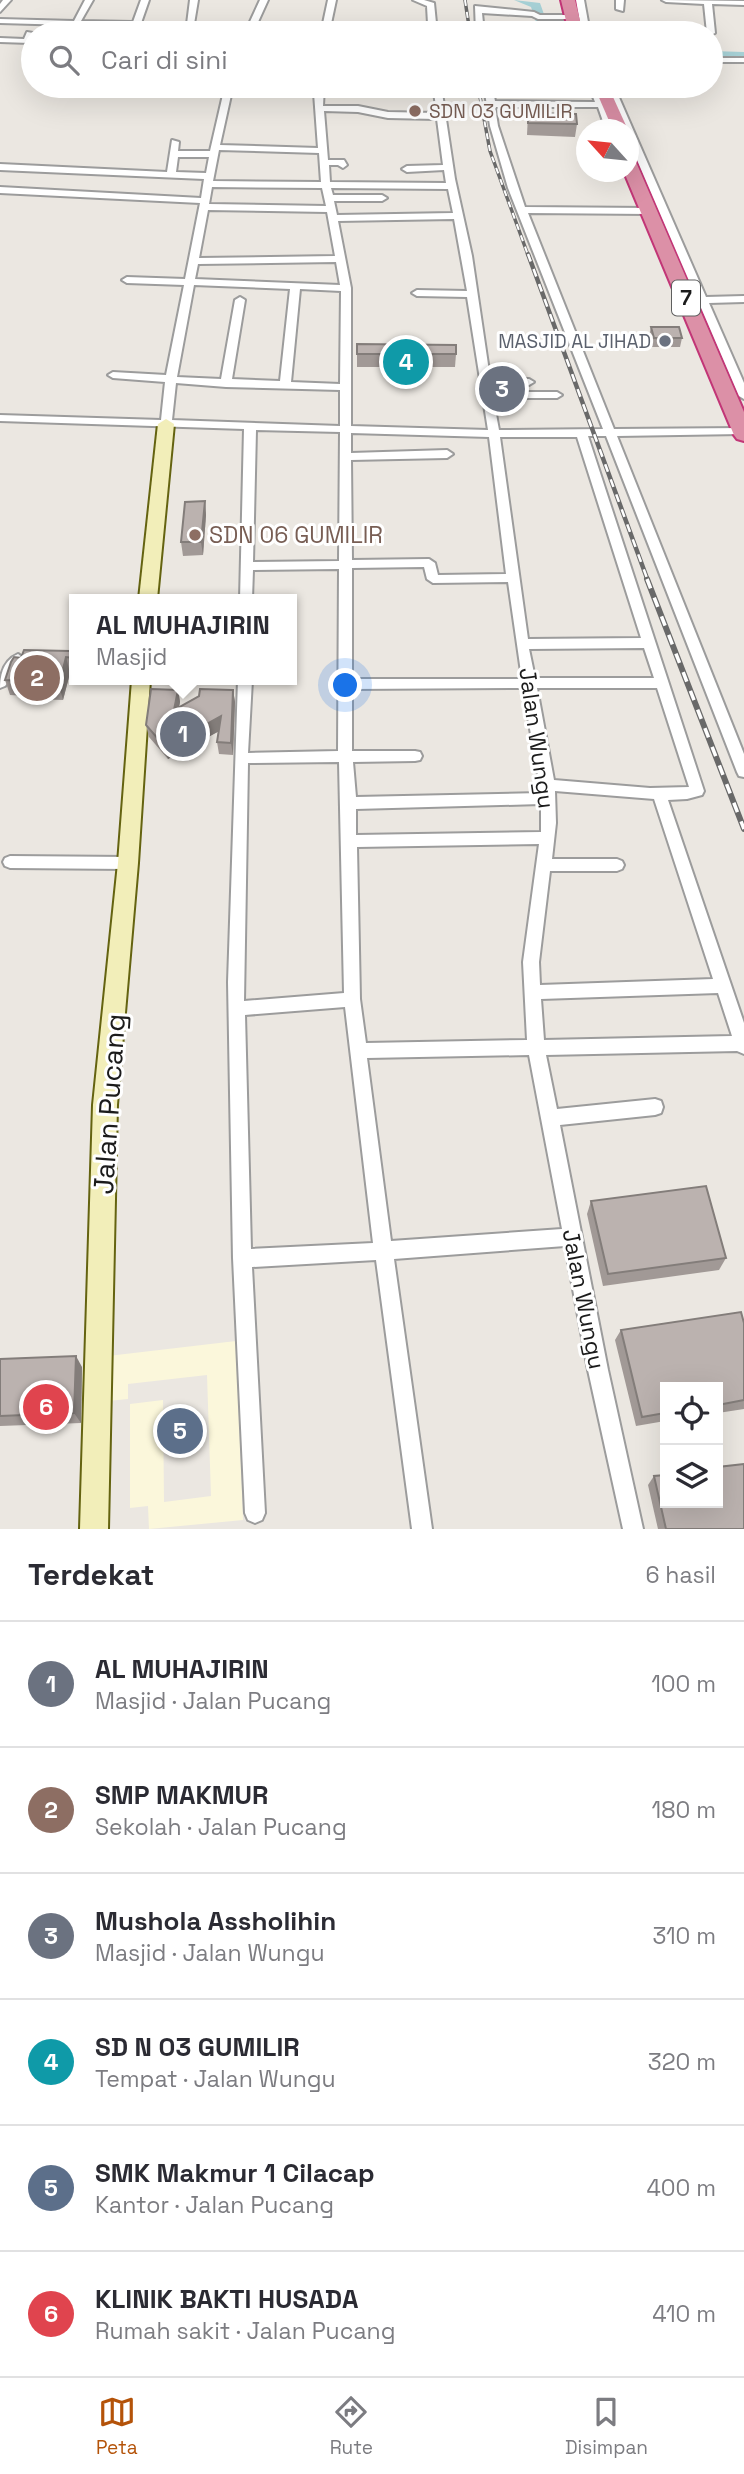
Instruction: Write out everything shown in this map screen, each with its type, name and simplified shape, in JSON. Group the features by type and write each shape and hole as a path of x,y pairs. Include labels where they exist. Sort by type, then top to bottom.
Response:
{"highway":[{"path":"569,0 572,21"},
{"path":"569,0 573,21"},
{"path":"602,98 609,116"},
{"name":"7","path":"639,171 727,367 743,432"},
{"name":"7","path":"636,182 743,432"}],"street":[{"path":"0,10 7,0"},
{"path":"77,21 89,0"},
{"path":"137,21 145,0"},
{"path":"191,21 194,0"},
{"path":"254,21 264,0"},
{"path":"328,21 332,0"},
{"path":"419,0 431,5 432,21"},
{"path":"580,0 584,21"},
{"path":"666,0 744,4"},
{"path":"708,2 710,21"},
{"path":"479,21 478,9 534,14 539,17 571,17"},
{"path":"0,21 21,21"},
{"path":"0,40 21,41"},
{"path":"723,57 743,61"},
{"path":"149,594 171,379 226,98"},
{"path":"319,98 326,184 346,288 344,684 352,999 422,1529"},
{"name":"Jalan Wungu","path":"439,98 495,433 522,645 548,791 547,838 531,962 536,1046 572,1237 633,1529"},
{"path":"490,98 494,126 522,210 744,772"},
{"path":"615,98 698,300 744,299"},
{"path":"491,104 609,116"},
{"path":"319,108 358,109 388,116 442,116"},
{"path":"171,175 175,142"},
{"path":"175,154 214,150 324,151"},
{"path":"325,163 341,162 344,165"},
{"path":"0,167 171,175 209,180 452,186"},
{"path":"407,169 449,167"},
{"path":"522,210 647,211 632,182"},
{"path":"0,190 333,213 457,216"},
{"path":"329,198 382,198"},
{"path":"194,261 341,259"},
{"path":"127,280 346,288"},
{"path":"285,385 295,288"},
{"path":"416,293 471,294"},
{"path":"226,384 240,300"},
{"path":"744,366 727,367 744,396"},
{"path":"113,375 226,384 345,387"},
{"path":"485,381 529,382"},
{"path":"487,395 557,395"},
{"path":"0,418 495,433 743,432"},
{"path":"246,594 250,426"},
{"path":"349,803 548,791 691,794 698,788 581,432"},
{"path":"345,457 447,454"},
{"path":"246,566 429,563 434,579 513,578"},
{"path":"522,645 651,643"},
{"path":"0,683 16,660 38,657"},
{"path":"344,684 662,683"},
{"name":"Jalan Pucang","path":"94,1529 105,1105 128,863 141,685"},
{"path":"245,685 240,758 237,1009 242,1258 255,1513"},
{"path":"240,758 415,756"},
{"path":"359,1051 536,1046 743,1045 659,793"},
{"path":"349,841 547,838"},
{"path":"10,862 128,863"},
{"path":"544,865 617,865"},
{"path":"533,992 723,985"},
{"path":"237,1009 352,999"},
{"path":"549,1118 654,1107"},
{"path":"242,1258 572,1237"}],"shaded area":[{"path":"236,1341 243,1520 149,1529 148,1506 130,1508 130,1404 163,1400 164,1502 211,1496 207,1375 128,1384 128,1399 108,1401 108,1356"}],"building":[{"path":"528,113 576,114 576,124 528,123"},
{"path":"651,327 679,327 682,338 654,338"},
{"path":"357,344 456,345 456,354 357,354"},
{"path":"205,501 201,542 181,542 185,502"},
{"path":"24,650 69,651 59,685 23,684 23,681 5,680 14,657 21,658"},
{"path":"151,689 178,690 174,710 199,696 200,689 233,690 231,743 217,742 221,716 165,747 146,725"},
{"path":"706,1186 726,1258 608,1274 591,1201"},
{"path":"741,1312 744,1323 744,1400 723,1404 723,1382 660,1382 660,1414 642,1417 621,1330"},
{"path":"76,1356 74,1413 0,1416 0,1359"},
{"path":"744,1464 744,1529 666,1529 661,1508 723,1508 723,1466"},
{"path":"660,1475 660,1502 654,1476"}],"waterway":[{"path":"520,0 536,5 540,21"},
{"path":"723,55 744,56"}],"railway":[{"path":"465,0 468,21"},
{"path":"480,98 490,151 528,255"},
{"path":"528,254 648,581"},
{"path":"647,579 744,829"}],"place":[{"name":"SDN 03 GUMILIR","path":"415,111"},
{"name":"MASJID AL JIHAD","path":"665,341"},
{"name":"SD N 03 GUMILIR","path":"406,362"},
{"name":"Mushola Assholihin","path":"502,389"},
{"name":"SDN 06 GUMILIR","path":"195,535"},
{"name":"SMP MAKMUR","path":"37,678"},
{"name":"AL MUHAJIRIN","path":"183,734"},
{"name":"KLINIK BAKTI HUSADA","path":"46,1407"},
{"name":"SMK Makmur 1 Cilacap","path":"180,1431"}]}
